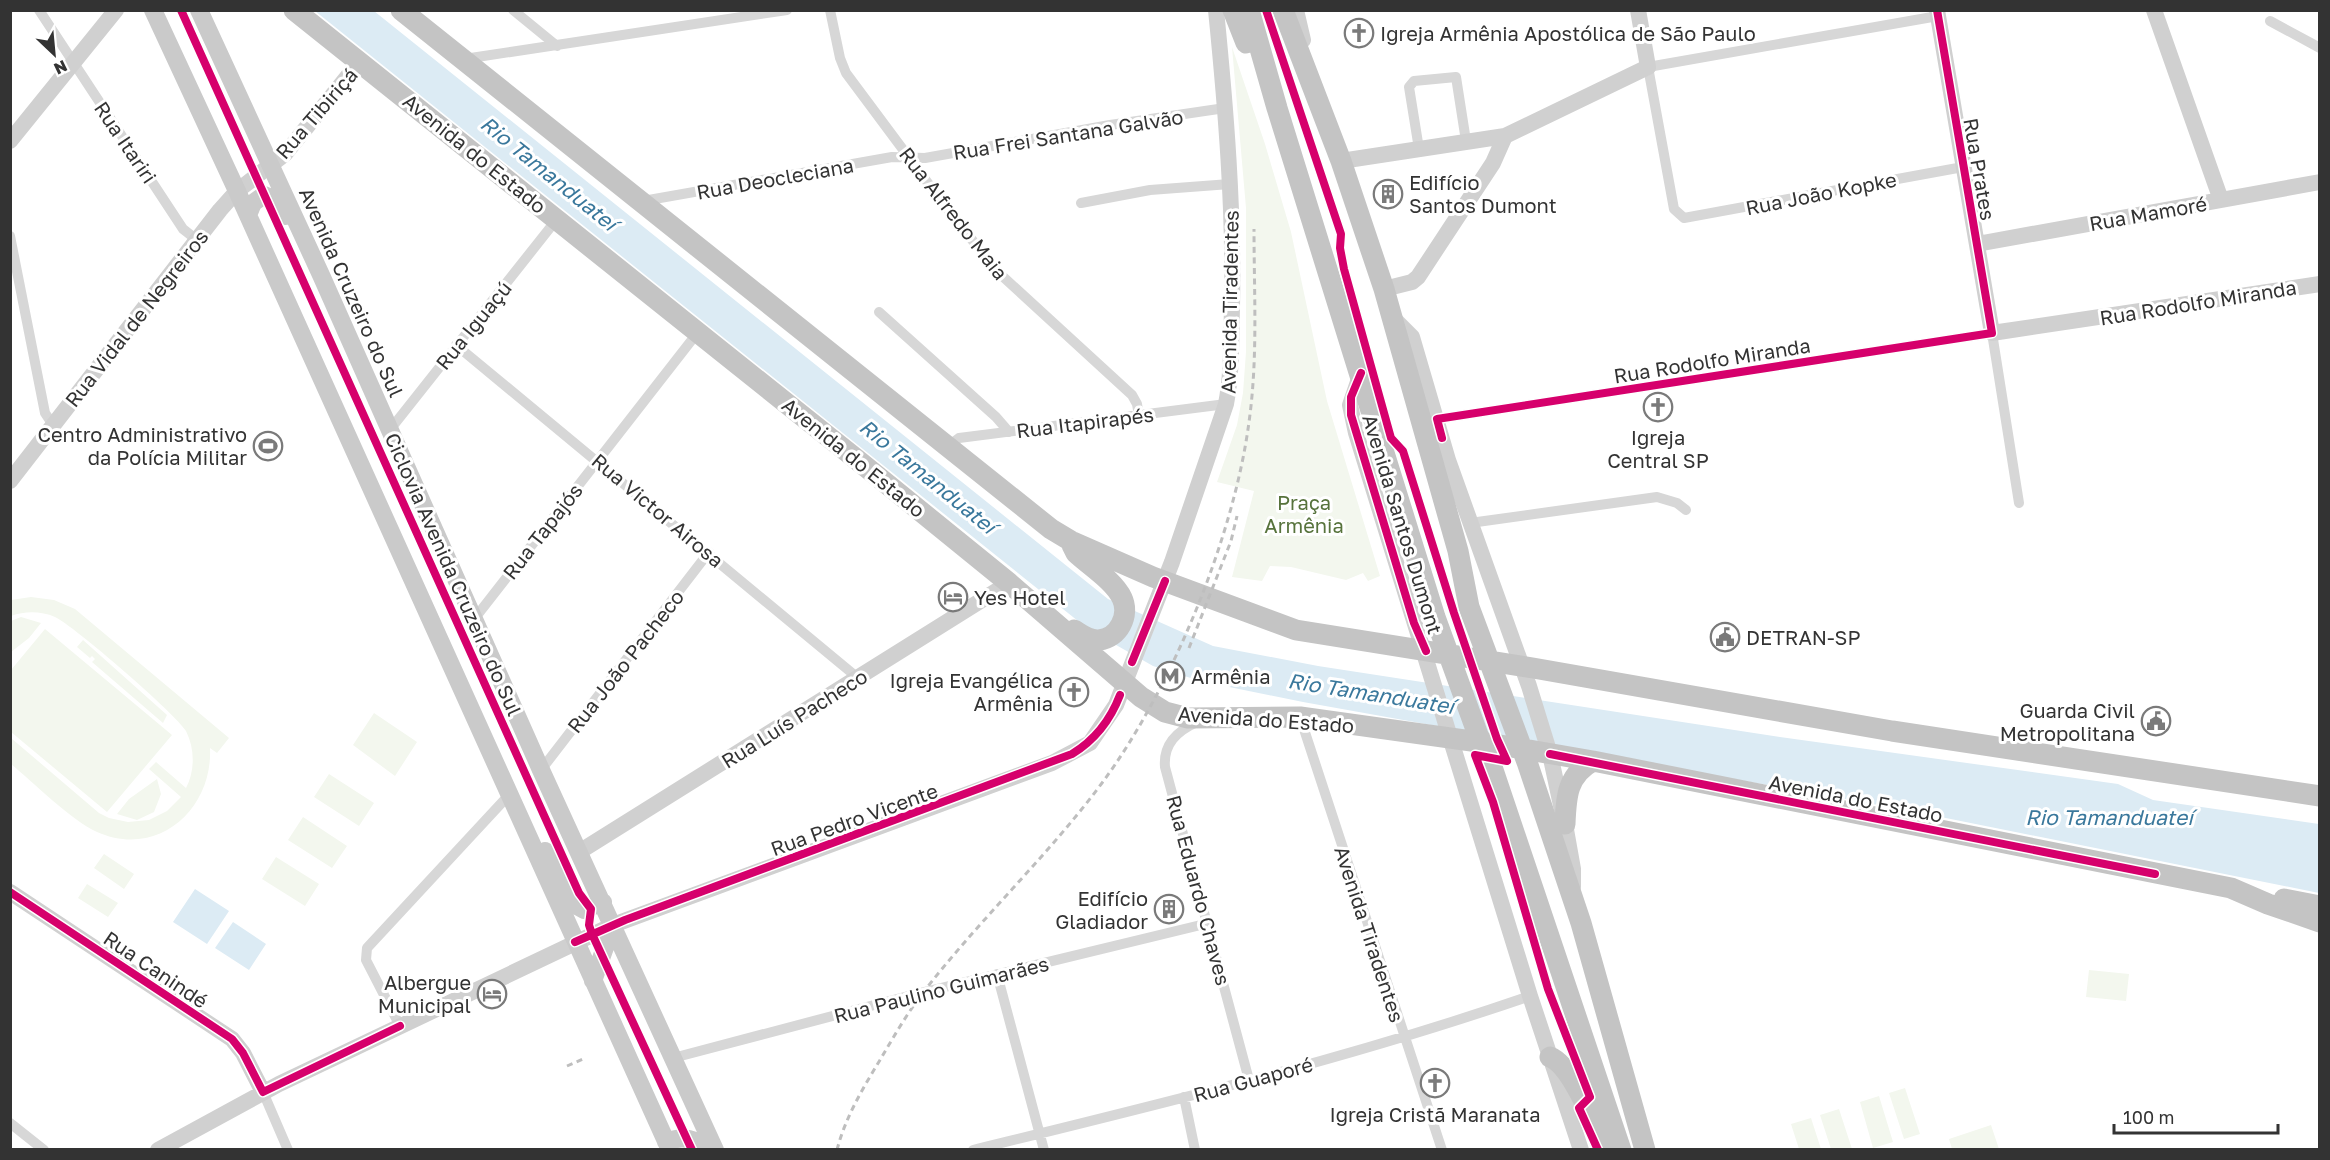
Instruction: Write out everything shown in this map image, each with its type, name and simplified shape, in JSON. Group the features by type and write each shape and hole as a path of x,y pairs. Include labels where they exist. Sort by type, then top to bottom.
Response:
{"highway":[{"name":"Avenida do Estado","path":"294,10 1009,583 1141,697 1165,712 1205,719 1300,717 1479,738 2231,888 2319,922"},
{"path":"401,10 1051,529 1071,541 1165,581 1296,630 1488,661 1525,676 2319,796"},
{"path":"1233,10 1265,95 1277,108"},
{"name":"Avenida Santos Dumont","path":"1249,10 1277,108 1436,617 1479,738 1489,758 1620,1149"},
{"name":"Avenida Santos Dumont","path":"1283,10 1341,161 1384,289 1458,551 1469,607 1521,746 1572,897 1620,1055 1645,1149"},
{"path":"1055,623 1062,622 1085,638 1106,639 1121,625 1124,604 1117,590 1076,553 1071,541"},
{"path":"1566,824 1569,784 1578,770 1593,761"},
{"path":"2231,888 2319,906"},
{"path":"1550,1057 1556,1059 1568,1075 1607,1149"}],"main road":[{"path":"153,10 248,215 668,1146 687,1138 709,1149"},
{"name":"Avenida Cruzeiro do Sul","path":"200,10 475,618 541,770 715,1149"},
{"path":"248,215 253,203 260,196 274,199 310,269 321,275"},
{"path":"531,843 547,852 579,909 591,909 603,902"},
{"path":"593,981 613,925"}],"street":[{"name":"Rua Itariri","path":"39,10 183,229 197,240"},
{"path":"10,141 116,10"},
{"path":"513,10 556,46"},
{"path":"462,60 787,10"},
{"name":"Rua Alfredo Maia","path":"830,10 842,65 951,214 999,273 1132,395 1137,404 1139,416"},
{"name":"Avenida Tiradentes","path":"1124,683 1165,581 1226,404 1230,386 1233,279 1230,184 1216,10"},
{"name":"Avenida Santos Dumont","path":"1296,10 1303,40 1300,55"},
{"path":"1638,10 1648,67"},
{"path":"2154,10 2221,200"},
{"path":"1341,161 1505,135 1633,72 1648,67 1937,13"},
{"name":"Rua Prates","path":"1937,13 2019,503"},
{"path":"2270,21 2319,48"},
{"name":"Rua Tibiriçá","path":"271,165 285,154 360,61"},
{"name":"Rua João Kopke","path":"1648,67 1674,209 1679,216 1688,219 1963,167"},
{"path":"1419,149 1409,87 1414,81 1456,77 1466,141"},
{"name":"Rua Frei Santana Galvão","path":"911,158 1225,108"},
{"path":"1384,289 1412,282 1418,277 1493,164 1505,135"},
{"name":"Rua Deocleciana","path":"640,201 892,157 911,158"},
{"name":"Rua Vidal de Negreiros","path":"10,481 237,191 271,165"},
{"name":"Rua Mamoré","path":"1977,244 2319,182"},
{"path":"1081,203 1150,190 1230,184"},
{"name":"Rua Iguaçú","path":"389,431 557,219"},
{"path":"10,236 45,411 53,425"},
{"name":"Rua Rodolfo Miranda","path":"1437,419 2319,284"},
{"path":"879,312 996,417 1009,432"},
{"name":"Avenida Santos Dumont","path":"1393,318 1412,338 1470,523 1525,676 1549,751 1566,824 1573,869 1572,897"},
{"name":"Rua Tapajós","path":"475,618 698,332"},
{"name":"Rua Victor Airosa","path":"456,345 709,552 858,678"},
{"name":"Avenida Santos Dumont","path":"1361,373 1351,397 1351,415 1530,996 1581,1149"},
{"name":"Rua Itapirapés","path":"947,447 959,438 1226,404"},
{"path":"1470,523 1657,497 1686,510"},
{"name":"Rua João Pacheco","path":"541,770 709,552"},
{"name":"Rua Luís Pacheco","path":"579,852 1009,583"},
{"name":"Rua Pedro Vicente","path":"158,1149 262,1092 613,925 1072,754 1090,743 1098,734 1116,705 1124,683"},
{"name":"Avenida Tiradentes","path":"1300,717 1442,1149"},
{"name":"Rua Eduardo Chaves","path":"1205,719 1190,725 1171,740 1164,757 1249,1080"},
{"path":"400,1026 366,960 367,948 509,795"},
{"name":"Rua Canindé","path":"10,892 232,1039 243,1053 288,1149"},
{"name":"Rua Paulino Guimarães","path":"673,1058 997,974 1209,923"},
{"path":"997,974 1044,1149"},
{"name":"Rua Guaporé","path":"973,1149 1249,1080 1404,1037 1530,996"},
{"path":"1184,1097 1195,1149"},
{"path":"12,1124 44,1149"}],"green space":[{"name":"Praça Armênia","path":"1232,47 1265,144 1291,232 1327,401 1380,576 1368,581 1363,573 1346,580 1291,567 1270,566 1262,581 1232,577 1254,491 1217,482 1237,425 1243,393 1246,352 1246,208"},
{"path":"31,597 54,600 75,609 229,738 217,753 210,748 209,770 202,791 192,809 178,823 160,833 141,839 119,839 97,832 64,810 11,764 11,738 99,813 109,818 128,822 149,820 167,811 181,797 149,769 156,762 186,788 192,767 191,745 186,731 179,722 102,652 55,617 33,612 11,616 11,600"},
{"path":"21,617 41,623 29,638 11,652 11,621"},
{"path":"45,629 172,735 107,812 11,732 11,670"},
{"path":"83,640 167,715 163,723 92,662 95,659 92,656 90,658 77,647"},
{"path":"374,713 417,742 395,776 353,745"},
{"path":"329,774 374,803 359,826 314,797"},
{"path":"157,779 161,794 154,812 137,820 117,814 129,799"},
{"path":"303,817 347,846 332,868 288,840"},
{"path":"104,854 134,874 124,889 94,868"},
{"path":"276,857 319,884 305,906 262,879"},
{"path":"87,884 118,903 108,917 78,898"},
{"path":"2089,970 2129,974 2126,1001 2086,997"},
{"path":"1905,1088 1920,1134 1904,1139 1889,1093"},
{"path":"1879,1096 1893,1142 1873,1148 1860,1102"},
{"path":"1839,1109 1852,1149 1831,1149 1820,1115"},
{"path":"1811,1118 1821,1149 1799,1149 1791,1124"},
{"path":"1991,1125 1999,1149 1952,1149 1949,1139"}],"water":[{"name":"Rio Tamanduateí","path":"315,11 374,11 1108,599 1213,646 1318,666 1780,737 2118,784 2153,800 2319,824 2319,893 1901,809 1303,702 1200,681 1153,666 1088,629"},
{"path":"195,889 229,911 207,944 173,922"},
{"path":"233,922 266,944 249,970 215,948"}],"railway":[{"path":"837,1150 855,1104 911,1010 944,967 1059,837 1102,783 1128,746 1175,658 1214,562 1241,467 1254,374 1254,229"},
{"path":"1189,648 1231,541 1237,516"},
{"path":"567,1066 583,1059"}],"cycle path":[{"name":"Ciclovia Avenida Cruzeiro do Sul","path":"181,10 579,893 591,909 589,925 592,934 692,1150"},
{"path":"1266,10 1341,234 1340,248 1344,269 1391,438 1403,451 1454,613 1497,739 1507,761 1475,755 1493,802 1548,989 1590,1097 1579,1108 1598,1150"},
{"path":"1442,438 1437,419 1992,333 1937,10"},
{"path":"1361,373 1351,397 1351,415 1414,623 1426,651"},
{"path":"1132,662 1165,581"},
{"path":"575,942 625,920 1072,754 1088,743 1101,729 1120,695"},
{"path":"1550,754 2155,874"},
{"path":"10,892 232,1039 243,1053 263,1092 400,1026"}],"place":[{"name":"Igreja Armênia Apostólica de São Paulo","path":"1359,33"},
{"name":"Edifício Santos Dumont","path":"1388,194"},
{"name":"Igreja Central SP","path":"1658,407"},
{"name":"Centro Administrativo da Polícia Militar","path":"268,446"},
{"name":"Yes Hotel","path":"953,597"},
{"name":"DETRAN-SP","path":"1725,637"},
{"name":"Armênia","path":"1170,676"},
{"name":"Igreja Evangélica Armênia","path":"1074,692"},
{"name":"Guarda Civil Metropolitana","path":"2156,721"},
{"name":"Edifício Gladiador","path":"1169,909"},
{"name":"Albergue Municipal","path":"492,994"},
{"name":"Igreja Cristã Maranata","path":"1435,1083"}]}
